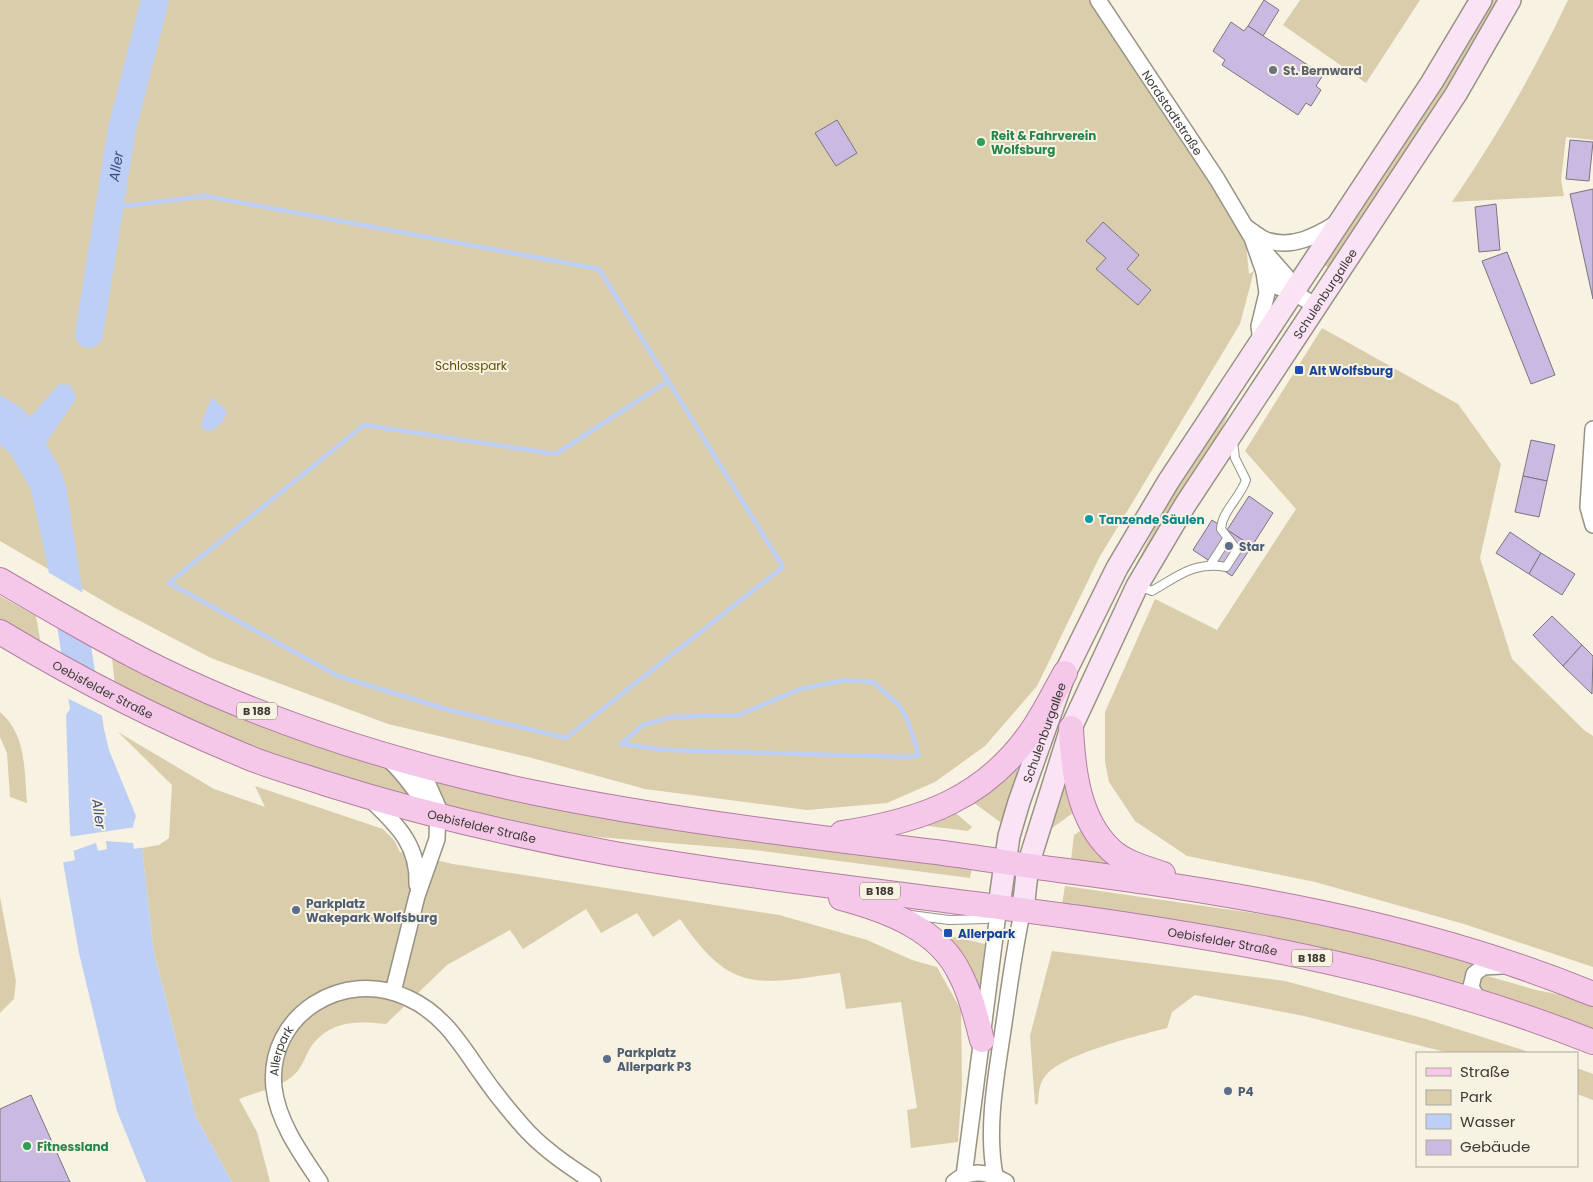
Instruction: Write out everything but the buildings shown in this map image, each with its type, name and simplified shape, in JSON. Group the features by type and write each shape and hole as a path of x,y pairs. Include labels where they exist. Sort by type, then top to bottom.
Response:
{"main road":[{"name":"B 188","path":"0,580 110,644 232,702 314,733 409,762 526,791 603,806 1212,892 1308,910 1406,933 1513,964 1593,994"},
{"name":"Oebisfelder Straße","path":"0,632 43,658 117,697 247,758 369,797 437,816 613,853 762,876 999,906"},
{"path":"815,837 877,828 914,819 955,802 991,775 1015,750 1034,727 1065,673"},
{"path":"1071,728 1072,755 1080,800 1094,826 1111,850 1135,864 1212,892"},
{"path":"762,876 884,911 929,937 953,962 972,1002 982,1040"},
{"name":"B 188","path":"999,906 1023,909"},
{"name":"Oebisfelder Straße","path":"1023,909 1150,926 1305,956 1393,977 1479,1001 1593,1042"}],"street":[{"name":"Schulenburgallee","path":"999,906 1009,836 1019,802 1065,673 1117,568 1168,482 1432,82 1481,0"},
{"name":"Schulenburgallee","path":"1023,909 1028,865 1071,728 1138,586 1185,505 1456,94 1510,0"},
{"name":"Nordstadtstraße","path":"1104,2 1217,179 1248,232 1264,272 1267,293 1259,326 1261,341"},
{"name":"Nordstadtstraße","path":"1248,232 1266,240 1289,244 1316,236 1340,220"},
{"name":"Nordstadtstraße","path":"1248,232 1286,276 1293,292"},
{"name":"Nordstadtstraße","path":"1264,272 1278,287 1293,292 1316,306"},
{"path":"1593,429 1588,507 1593,526"},
{"path":"1117,568 1138,586"},
{"path":"382,754 400,769 424,803 437,816"},
{"path":"393,992 417,896 437,839 438,807 420,771 409,762"},
{"path":"369,797 402,830 418,869 417,896"},
{"path":"959,1179 982,1040 999,906"},
{"path":"1000,1179 991,1152 997,1069 1023,909"},
{"path":"1479,1001 1471,987 1474,974 1483,967 1513,964"},
{"name":"Allerpark","path":"320,1182 278,1110 274,1087 274,1065 285,1035 301,1014 333,993 352,988 378,988 393,992 422,1006 442,1021 460,1040 478,1069 521,1125 545,1148 593,1182"},
{"path":"959,1179 976,1172 1000,1179"}],"lane":[{"path":"1138,586 1152,591 1192,569 1210,564 1226,567 1237,550 1221,529 1222,520 1242,490 1246,480 1235,458 1232,435"},
{"path":"1210,564 1227,539"},
{"path":"884,911 949,920 970,920 987,919 999,906"}],"green space":[{"name":"Schlosspark","path":"0,0 1089,0 1211,183 1246,244 1249,274 1254,271 1240,324 1099,558 1037,686 985,746 935,782 887,803 807,810 645,789 532,758 388,724 211,658 117,609 0,541"},
{"path":"1300,0 1420,0 1366,83 1283,25"},
{"path":"1492,0 1501,0 1448,90 1330,269 1322,263"},
{"path":"1568,0 1593,0 1593,140 1566,137 1561,180 1564,196 1452,202 1514,103"},
{"path":"1285,322 1234,401 1215,444 1135,569 1181,477"},
{"path":"1322,328 1458,404 1501,464 1480,558 1512,659 1584,730 1593,736 1593,967 1464,924 1315,882 1187,856 1135,821 1109,782 1105,762 1105,712 1155,599 1217,630 1296,509 1245,451"},
{"path":"0,596 36,616 41,645 0,623"},
{"path":"112,657 230,714 286,735 386,767 405,782 416,800 271,756 115,686"},
{"path":"0,712 9,721 20,742 27,803 10,797 7,753 0,737"},
{"path":"118,732 214,789 265,807 255,786 383,829 394,840 400,852 453,864 779,915 867,940 912,960 937,967 961,1010 962,1085 958,1142 911,1148 907,1110 917,1108 901,1002 846,1009 840,973 787,980 767,981 748,979 732,972 715,961 698,944 680,919 653,937 637,913 601,933 586,909 523,949 510,930 447,965 386,1024 366,1022 346,1024 337,1026 320,1036 313,1044 298,1071 290,1079 239,1099 257,1132 270,1182 232,1182 196,1117 154,953 142,848 159,845 169,838 172,785"},
{"path":"1015,766 1018,772 1003,824 970,800"},
{"path":"432,778 972,867 970,878 754,850 598,837 517,825 445,807"},
{"path":"1065,782 1077,810 1048,831"},
{"path":"952,810 972,827 968,831 912,824"},
{"path":"1086,827 1119,869 1071,860 1074,835"},
{"path":"1065,886 1315,922 1400,942 1475,963 1464,976 1465,988 1062,904"},
{"path":"0,897 16,981 14,999 0,1013"},
{"path":"945,935 985,944 979,994"},
{"path":"1052,951 1285,981 1426,1019 1529,1052 1445,1052 1304,1016 1195,995 1172,1012 1167,1028 1103,1046 1069,1059 1056,1067 1042,1080 1038,1103 1035,1105 1030,1036"},
{"path":"1484,975 1536,990 1573,997 1593,1005 1593,1032 1481,991 1479,983"},
{"path":"1578,1068 1593,1074 1593,1100 1578,1094"}],"water":[{"path":"59,384 71,385 76,399 46,443 60,469 66,486 104,729 109,750 136,816 133,826 137,845 142,848 154,953 196,1117 232,1182 146,1182 117,1111 79,953 63,862 75,860 70,833 66,715 70,709 48,568 31,490 10,453 0,445 0,395 22,408 30,417"},
{"path":"212,397 227,411 223,422 211,431 201,429 203,418"}],"pier":[{"path":"46,571 85,594 93,647 54,626"},
{"path":"59,655 98,677 105,717 65,697"},
{"path":"136,827 140,844 144,847 134,849 133,843 106,841 107,849 98,851 96,843 73,851 75,860 60,863 62,860 72,858 68,837"}],"waterway":[{"name":"Aller","path":"89,334 122,129 155,0"},
{"path":"109,208 205,196 599,269 783,567 566,738 449,710 338,676 169,583 364,425 556,454 668,381"},
{"path":"846,680 873,682 899,705 907,719 919,755 908,757 667,750 621,744 643,725 671,717 739,715 800,689 846,680"}],"place":[{"name":"St. Bernward","path":"1273,70"},
{"name":"Reit & Fahrverein Wolfsburg","path":"981,142"},
{"name":"Alt Wolfsburg","path":"1299,370"},
{"name":"Tanzende Säulen","path":"1089,519"},
{"name":"Star","path":"1229,546"},
{"name":"Parkplatz Wakepark Wolfsburg","path":"296,910"},
{"name":"Allerpark","path":"948,933"},
{"name":"Parkplatz Allerpark P3","path":"607,1059"},
{"name":"P4","path":"1228,1091"},
{"name":"Fitnessland","path":"27,1146"}]}
